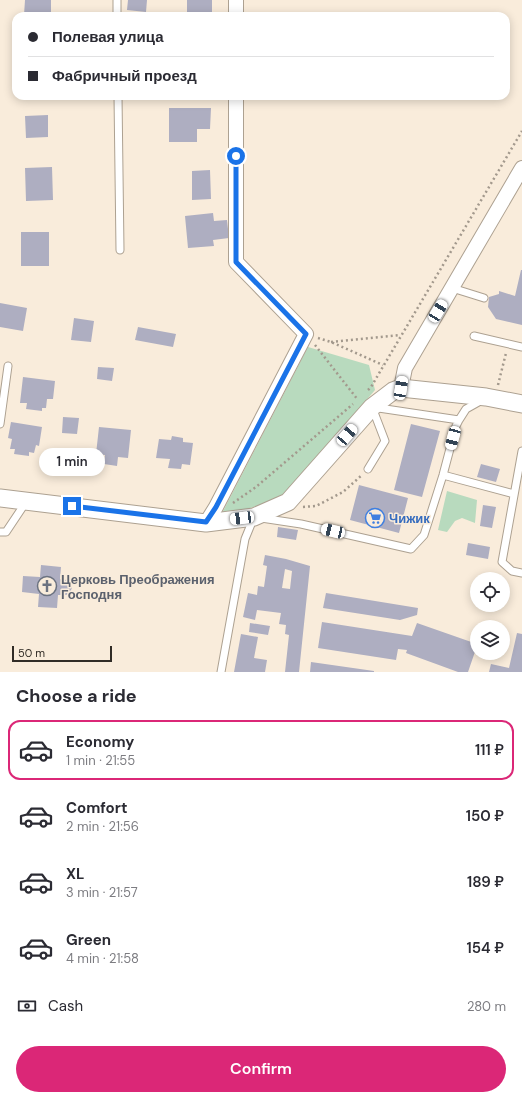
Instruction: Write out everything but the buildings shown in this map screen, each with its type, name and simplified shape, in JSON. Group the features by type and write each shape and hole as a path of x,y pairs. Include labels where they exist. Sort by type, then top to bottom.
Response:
{"street":[{"path":"236,0 236,12"},
{"path":"206,522 216,507 306,334 236,262 236,100"},
{"path":"401,388 404,368 522,168"},
{"path":"0,498 206,522 254,517 288,502 364,399 392,392 401,388 491,394 522,404"}],"lane":[{"path":"117,0 117,12"},
{"path":"118,100 120,250"},
{"path":"452,288 484,298"},
{"path":"474,336 522,347"},
{"path":"0,424 8,366"},
{"path":"221,672 245,539 254,517 301,524 410,550 424,535 459,420 466,409 491,394"},
{"path":"364,399 459,420"},
{"path":"364,399 385,441 368,469"},
{"path":"522,451 502,562 512,571 522,572"},
{"path":"443,475 514,494"},
{"path":"0,532 6,532 27,501"}],"path":[{"path":"256,487 364,399 400,335 522,131"},
{"path":"306,334 331,342 383,365"},
{"path":"306,334 364,399"},
{"path":"331,342 400,335"},
{"path":"491,394 509,344"},
{"path":"297,508 316,506 343,492 368,469"}],"green space":[{"path":"308,347 369,365 375,390 283,498 220,517"},
{"path":"447,491 477,500 475,523 462,518 455,521 447,532 438,530"}],"place":[{"name":"Чижик","path":"375,518"},
{"name":"Церковь Преображения Господня","path":"47,586"}],"route":[{"path":"72,506 206,522 216,507 306,334 236,262 236,156"}]}
